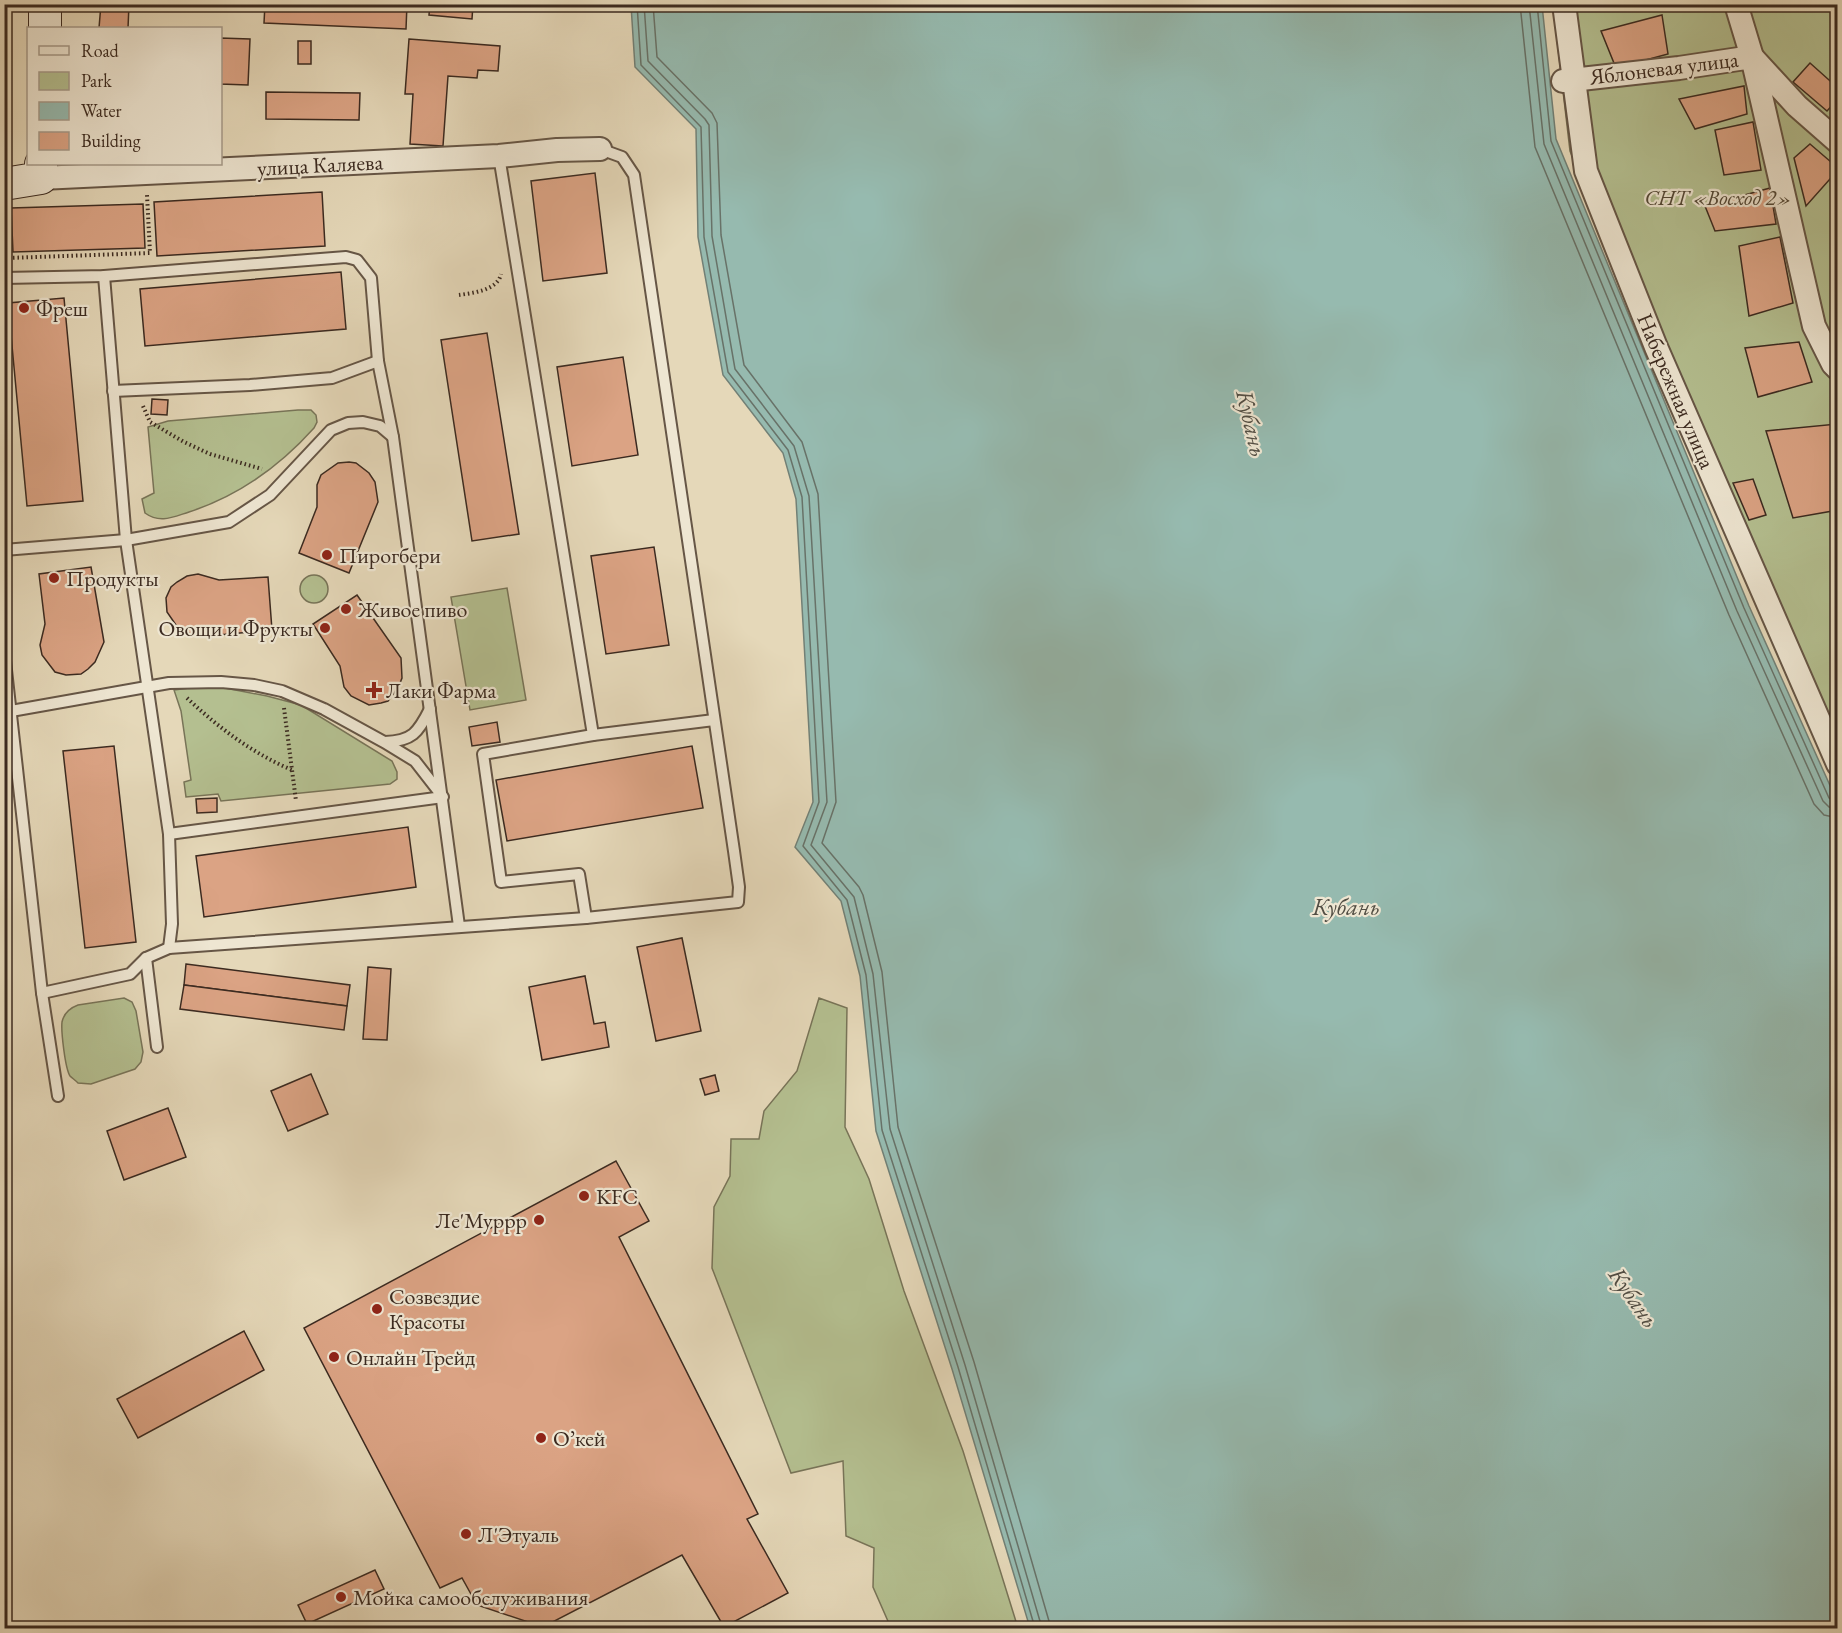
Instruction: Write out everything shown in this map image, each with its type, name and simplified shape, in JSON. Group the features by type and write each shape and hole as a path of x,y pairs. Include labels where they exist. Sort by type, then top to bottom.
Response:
{"main road":[{"path":"45,4 45,27"},
{"name":"улица Каляева","path":"9,194 41,171"}],"street":[{"name":"Набережная улица","path":"1564,4 1568,80 1586,171 1656,347 1838,764"},
{"path":"1736,4 1752,57 1814,326 1833,364 1838,369"},
{"name":"Яблоневая улица","path":"1568,80 1752,57 1797,106 1838,142"},
{"name":"улица Каляева","path":"41,171 499,156 557,150 600,149"}],"lane":[{"path":"42,993 130,974 146,958 169,948 586,918 738,902 739,887 634,175 622,157 600,149"},
{"path":"499,156 593,735"},
{"path":"4,278 104,276 345,257 357,260 371,278 378,361 393,437 459,926"},
{"path":"104,276 126,540 169,834 172,924 169,948"},
{"path":"113,391 332,378 378,361"},
{"path":"4,550 126,540 229,522 270,495 331,430 348,423 363,423 380,426 393,437"},
{"path":"4,652 42,993 58,1096"},
{"path":"11,711 169,683 221,682 254,685 282,691 324,709 384,742 415,761 442,797"},
{"path":"384,742 403,741 421,727 430,709"},
{"path":"586,918 579,874 501,882 483,754 593,735 714,720"},
{"path":"169,834 442,797"},
{"path":"146,958 157,1047"}],"path":[{"path":"9,194 6,216 8,258 150,253 146,191"},
{"path":"459,295 493,286 500,280 502,265"},
{"path":"136,391 150,422 183,442 210,454 262,469"},
{"path":"169,683 208,718 250,749 292,770"},
{"path":"282,691 298,817"}],"green space":[{"name":"СНТ «Восход 2»","path":"1553,5 1837,5 1837,785 1708,490 1570,151"},
{"path":"311,410 316,415 317,422 314,428 287,455 257,478 224,497 177,516 161,519 145,513 142,499 154,493 148,427 168,421"},
{"path":"314,575 324,579 328,589 324,599 314,603 304,599 300,589 304,579"},
{"path":"507,588 526,700 470,710 451,597"},
{"path":"197,687 225,688 301,705 392,761 397,772 397,779 390,784 221,801 218,794 186,797 184,782 191,780 181,711 174,690"},
{"path":"124,998 132,1002 136,1011 143,1052 141,1062 135,1069 91,1084 78,1083 70,1076 66,1065 62,1033 64,1016 78,1005"},
{"path":"819,998 847,1008 845,1127 869,1179 904,1291 963,1451 1018,1628 891,1628 873,1587 874,1548 846,1536 843,1461 791,1473 712,1268 714,1207 730,1176 731,1139 759,1139 764,1111 797,1071"}],"water":[{"name":"Кубань","path":"631,5 1542,5 1556,139 1749,606 1837,801 1837,1628 1030,1628 952,1369 876,1131 860,976 841,901 795,847 813,802 796,499 783,453 723,375 698,237 696,129 635,67"}],"building":[{"path":"101,4 129,4 128,27 99,27"},
{"path":"265,4 407,4 406,29 264,23"},
{"path":"430,4 473,4 472,19 429,15"},
{"path":"1662,15 1668,54 1616,68 1601,31"},
{"path":"222,38 250,39 248,85 222,84"},
{"path":"409,39 500,46 498,71 478,70 477,78 448,76 443,146 410,144 413,94 405,94"},
{"path":"298,41 311,41 311,64 298,64"},
{"path":"1810,63 1838,88 1838,99 1827,111 1793,82"},
{"path":"1744,86 1747,114 1695,129 1679,99"},
{"path":"266,92 360,93 359,120 266,119"},
{"path":"1753,122 1761,170 1724,175 1715,130"},
{"path":"1810,144 1838,170 1806,206 1794,158"},
{"path":"595,173 607,273 543,281 531,181"},
{"path":"1770,188 1776,224 1715,231 1705,206"},
{"path":"322,192 325,246 157,256 154,202"},
{"path":"143,204 145,248 13,252 11,208"},
{"path":"1780,237 1793,303 1749,316 1739,246"},
{"path":"341,272 346,329 145,346 140,289"},
{"path":"64,298 83,501 27,506 8,303"},
{"path":"487,333 519,534 472,541 441,340"},
{"path":"1799,342 1812,382 1758,397 1745,348"},
{"path":"623,357 638,455 572,466 557,367"},
{"path":"152,399 168,400 167,415 151,414"},
{"path":"1837,424 1838,510 1793,518 1766,431"},
{"path":"338,463 356,463 369,473 375,482 378,502 349,573 299,553 317,507 317,485 321,475"},
{"path":"1753,479 1766,515 1749,520 1733,483"},
{"path":"654,547 669,645 606,654 591,556"},
{"path":"91,567 104,642 95,662 81,674 66,675 55,672 42,655 40,645 45,624 39,574"},
{"path":"198,574 219,580 268,577 272,630 197,637 178,628 167,612 166,598 171,587 177,582 187,576"},
{"path":"357,595 401,658 402,678 398,688 388,701 369,705 351,696 344,687 340,666 313,624"},
{"path":"497,722 500,742 472,746 469,727"},
{"path":"114,746 136,942 85,948 63,751"},
{"path":"692,746 703,808 507,841 496,780"},
{"path":"217,798 217,812 197,813 196,799"},
{"path":"408,827 416,887 204,917 196,856"},
{"path":"682,938 701,1031 656,1041 637,947"},
{"path":"186,964 350,985 347,1006 184,985"},
{"path":"368,967 391,969 387,1040 363,1039"},
{"path":"585,976 594,1024 605,1022 609,1047 542,1060 529,987"},
{"path":"184,985 347,1006 344,1030 180,1009"},
{"path":"311,1074 328,1114 288,1131 271,1091"},
{"path":"715,1075 719,1091 705,1095 700,1079"},
{"path":"168,1108 186,1157 124,1180 107,1131"},
{"name":"О’кей","path":"616,1161 649,1221 619,1237 758,1514 747,1519 788,1593 724,1627 682,1555 543,1627 477,1605 462,1578 440,1588 304,1328"},
{"path":"244,1331 264,1370 138,1438 117,1399"},
{"name":"Мойка самообслуживания","path":"375,1570 384,1589 307,1624 298,1605"}],"place":[{"name":"Фреш","path":"24,308"},
{"name":"Пирогбери","path":"327,555"},
{"name":"Продукты","path":"54,578"},
{"name":"Живое пиво","path":"346,609"},
{"name":"Овощи и Фрукты","path":"325,628"},
{"name":"Лаки Фарма","path":"374,690"},
{"name":"KFC","path":"584,1196"},
{"name":"Ле'Муррр","path":"539,1220"},
{"name":"Созвездие Красоты","path":"377,1309"},
{"name":"Онлайн Трейд","path":"334,1357"},
{"name":"О’кей","path":"541,1438"},
{"name":"Л'Этуаль","path":"466,1534"},
{"name":"Мойка самообслуживания","path":"341,1597"}]}
